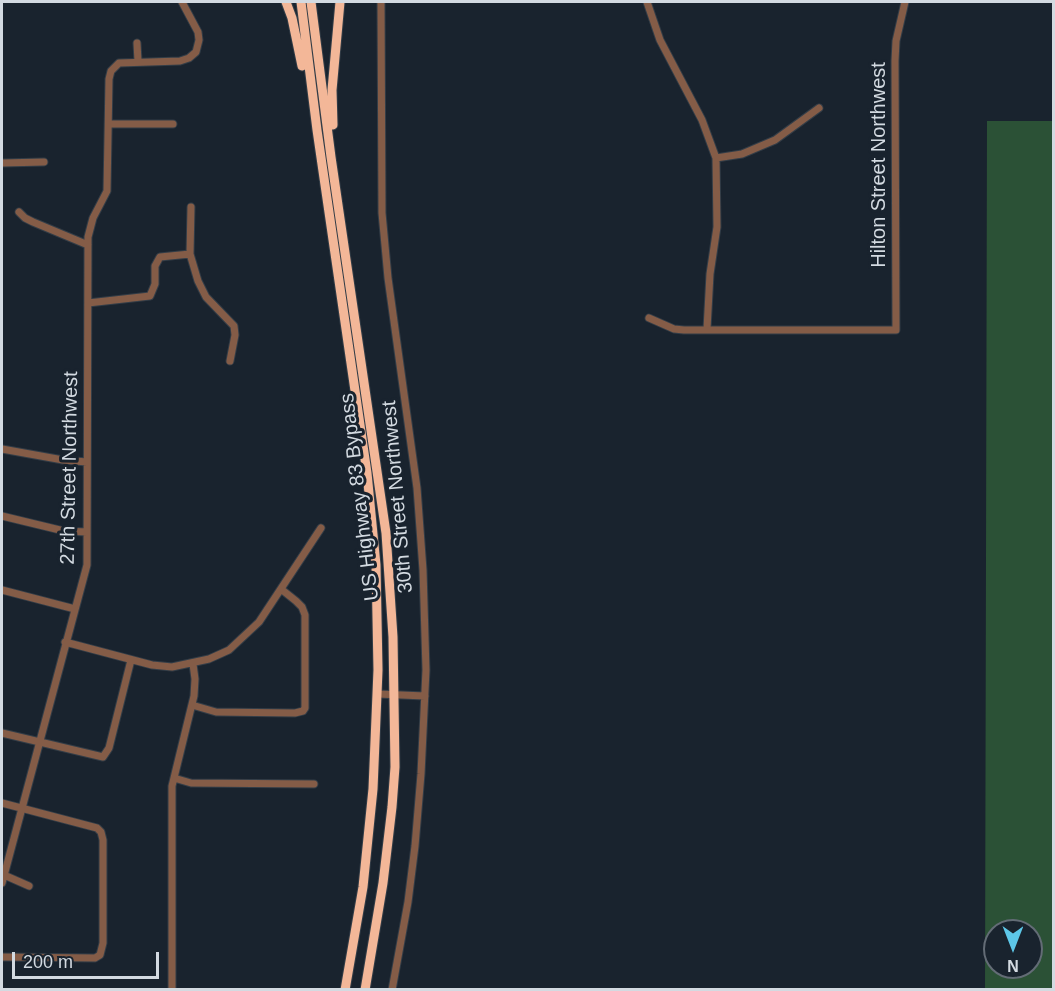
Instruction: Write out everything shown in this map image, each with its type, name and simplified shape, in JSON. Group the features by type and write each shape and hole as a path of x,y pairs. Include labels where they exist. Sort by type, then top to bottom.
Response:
{"highway":[{"path":"286,2 301,57 312,124 321,156"},
{"name":"US Highway 83 Bypass","path":"301,2 372,515 376,565 378,694 373,789 366,855 345,990"},
{"name":"US Highway 83 Bypass","path":"311,2 386,533 392,600 395,767 382,894 365,990"},
{"path":"334,170 332,90 340,2"}],"street":[{"path":"173,124 110,124 109,79 111,71 119,63 180,62 196,52 198,32 182,2"},
{"name":"30th Street Northwest","path":"381,2 382,213 388,278 417,488 424,580 425,696 421,785 408,902 392,990"},
{"path":"647,2 660,40 702,120 716,158 717,227 710,273 708,329 674,329 649,318"},
{"name":"Hilton Street Northwest","path":"708,329 896,330 895,61 896,41 906,2"},
{"path":"137,43 138,61"},
{"path":"716,158 742,154 775,140 819,108"},
{"name":"27th Street Northwest","path":"2,884 87,565 88,245 89,227 107,191 110,124"},
{"path":"2,163 44,162"},
{"path":"191,207 190,254 198,281 206,297 234,326 236,335 230,361"},
{"path":"19,212 33,222 88,245"},
{"path":"88,303 150,296 155,284 155,266 160,257 190,254"},
{"path":"2,449 87,462"},
{"path":"2,516 64,531 87,532"},
{"path":"65,642 152,665 172,667 193,664 229,650 259,622 321,528"},
{"path":"192,705 216,712 295,713 303,711 305,708 305,615 296,600 280,589"},
{"path":"2,599 3,590 75,609"},
{"path":"2,733 103,757 109,748 131,660"},
{"path":"172,990 172,807 174,778 192,705 195,679 193,664"},
{"path":"378,694 425,696"},
{"path":"174,778 191,783 314,784"},
{"path":"2,803 97,828 103,840 103,943 100,955 95,958 2,957"},
{"path":"4,875 29,886"}],"green space":[{"path":"987,121 1053,121 1053,989 985,989 985,979 1043,979 1043,919 985,919"}]}
